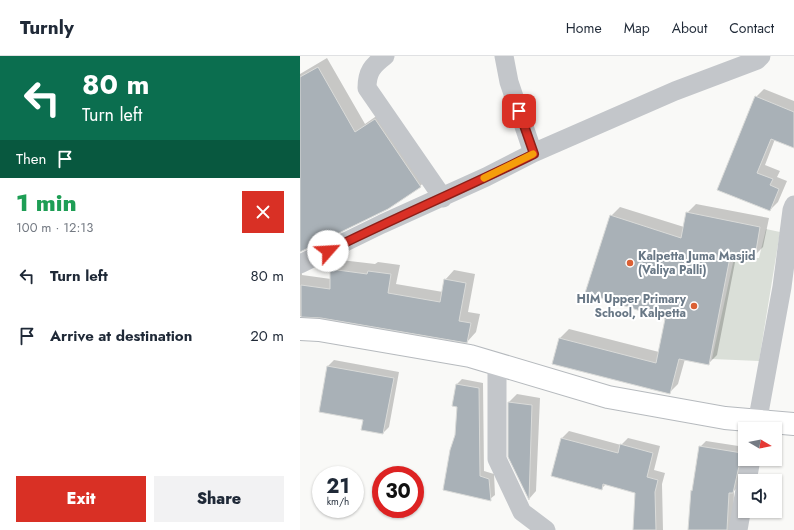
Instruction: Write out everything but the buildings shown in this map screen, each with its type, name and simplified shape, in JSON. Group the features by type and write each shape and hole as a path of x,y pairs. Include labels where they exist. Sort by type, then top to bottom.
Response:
{"main road":[{"path":"300,330 325,331 470,356 608,397 743,422"},
{"path":"782,424 794,424"}],"street":[{"path":"385,56 375,64 367,77 368,88 442,198"},
{"path":"504,56 509,82 534,154"},
{"path":"300,264 382,224 442,198 534,154 675,91 757,60 761,56"},
{"path":"758,422 782,287 792,210 794,205"},
{"path":"497,364 497,459 522,512 546,530"},
{"path":"738,530 740,518"}],"shaded area":[{"path":"766,229 780,232 759,361 712,359 734,258 759,258"}],"slow traffic":[{"path":"484,178 533,154"}],"place":[{"name":"Kalpetta Juma Masjid (Valiya Palli)","path":"630,263"},
{"name":"HIM Upper Primary School, Kalpetta","path":"694,306"}],"route":[{"path":"328,251 382,224 486,178 534,154 519,111"}]}
